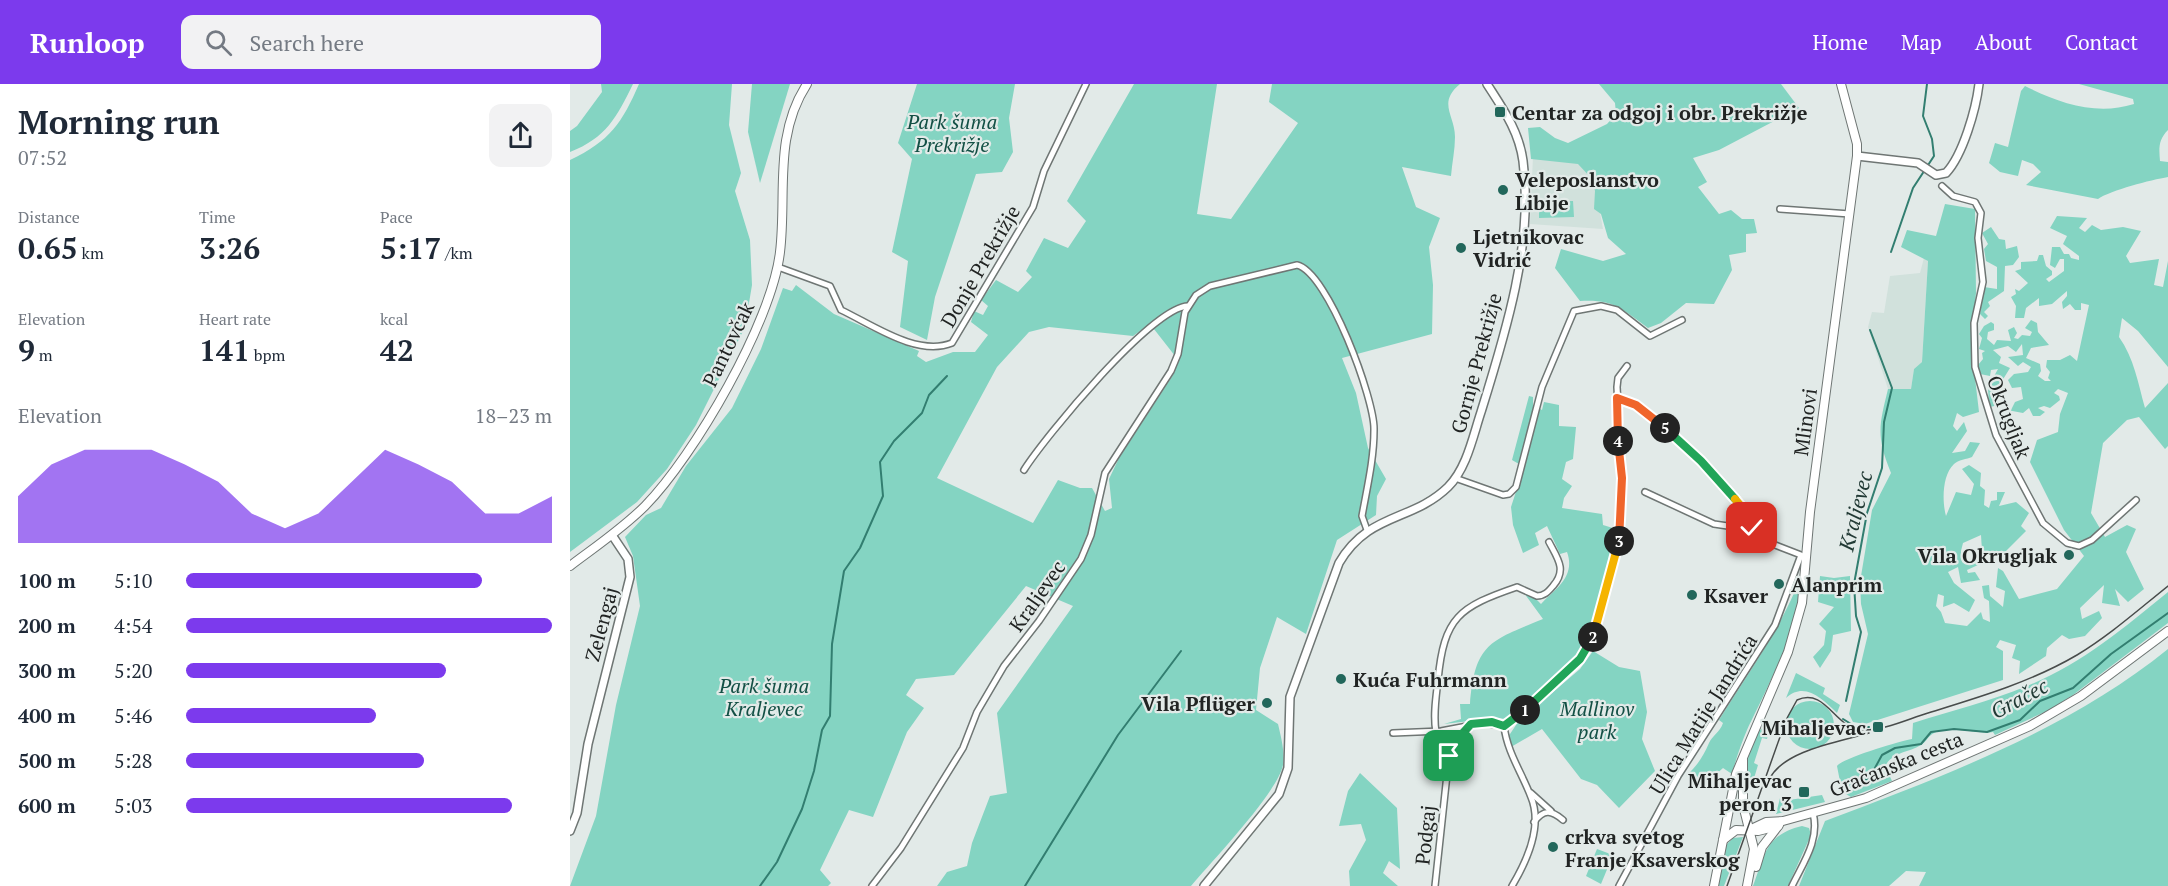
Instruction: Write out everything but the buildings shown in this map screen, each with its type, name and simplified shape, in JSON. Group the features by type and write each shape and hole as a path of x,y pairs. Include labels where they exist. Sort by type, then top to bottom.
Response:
{"main road":[{"name":"Pantovčak","path":"570,566 612,535 657,493 710,416 752,335 778,267 782,227 782,165 791,119 807,84"},
{"name":"Mlinovi","path":"1714,886 1734,779 1788,652 1802,603 1811,501 1857,156 1857,144 1841,84"},
{"name":"Gračanska cesta","path":"1740,830 1761,831 1876,794 2051,715 2081,696 2168,631"},
{"name":"Mlinovi","path":"1743,756 1742,795 1754,849 1747,885"},
{"path":"1722,842 1730,833 1740,830 1731,819 1728,809"},
{"path":"1747,885 1762,847 1781,823"}],"street":[{"name":"Donje Prekrižje","path":"778,267 830,286 841,310 893,335 926,348 939,348 952,343 1033,207 1044,171 1086,84"},
{"name":"Gornje Prekrižje","path":"1204,886 1279,794 1288,768 1288,715 1296,681 1338,564 1347,550 1367,530 1433,498 1455,478 1467,456 1505,336 1522,239 1524,183 1519,141 1511,121 1487,84"},
{"path":"1857,156 1918,163 1942,175 1952,166 1970,123 1979,84"},
{"name":"Okrugljak","path":"1942,186 1953,196 1975,202 1980,210 1979,242 1983,278 1974,323 1977,376 1996,435 2043,523 2067,543 2079,546 2092,540 2136,500"},
{"path":"1780,209 1850,214"},
{"path":"1024,470 1044,441 1121,355 1157,321 1182,306 1188,306 1196,295 1210,286 1282,267 1305,267 1317,280 1344,330 1358,368 1375,428 1362,516 1367,530"},
{"name":"Kraljevec","path":"872,886 901,848 963,748 977,712 1004,666 1040,621 1081,559 1100,501 1105,474 1171,371 1178,354 1180,335 1188,306"},
{"path":"1455,478 1503,495 1509,494 1516,487 1542,387 1574,311 1601,306 1617,310 1650,336 1659,334 1682,320"},
{"path":"1504,726 1563,676 1590,645 1621,532 1622,478 1617,398 1618,378 1627,366"},
{"path":"1617,398 1636,405 1687,447 1753,518 1762,531"},
{"path":"1645,492 1714,524 1762,531"},
{"name":"Ulica Matije Jandrića","path":"1619,886 1678,776 1775,625 1796,572 1800,553 1774,545 1762,531"},
{"name":"Zelengaj","path":"570,831 577,813 588,744 630,578 628,559 612,535"},
{"path":"1436,732 1440,656 1448,630 1466,609 1487,597 1517,587 1537,596 1548,592 1562,573 1562,566 1549,542"},
{"path":"1393,733 1436,732 1492,722 1504,726"},
{"name":"Podgaj","path":"1435,886 1449,756 1453,744 1471,724"},
{"path":"1504,726 1506,742 1534,806 1534,822 1527,860 1512,886"},
{"path":"1528,791 1563,820"},
{"path":"1534,822 1545,812 1552,812"},
{"path":"1792,886 1815,837 1816,825 1813,813"}],"shaded area":[{"path":"1533,156 1590,157 1603,229 1530,224"},
{"path":"1924,258 1928,261 1922,362 1914,369 1911,389 1888,389 1868,327 1872,312 1884,313 1890,276 1920,273"}],"green space":[{"path":"601,84 633,84 616,116 602,133 570,152 570,131 577,126 602,92"},
{"path":"639,84 732,84 729,125 741,173 735,191 750,240 752,285 745,327 696,425 667,469 637,502 570,552 570,160 595,146 613,130 627,110"},
{"path":"752,84 790,84 760,183 748,132"},
{"name":"Park šuma Prekrižje","path":"917,84 1015,84 1009,118 1013,152 1002,172 976,174 935,297 927,340 900,327 908,261 892,252 912,159 898,143"},
{"name":"Park šuma Kraljevec","path":"1134,84 1217,84 1197,214 1231,219 1298,123 1269,102 1272,84 1460,84 1453,91 1448,103 1455,137 1451,176 1402,167 1416,207 1440,218 1429,247 1433,285 1432,334 1342,358 1356,393 1368,448 1386,479 1377,496 1376,515 1337,540 1306,634 1277,617 1260,668 1256,710 1278,724 1283,765 1278,777 1257,809 1191,886 937,886 947,872 967,866 972,843 990,796 1007,793 997,713 1073,606 1026,586 954,675 916,679 906,695 924,708 907,732 873,817 849,810 820,870 831,883 828,886 570,886 596,816 616,705 640,606 633,556 625,537 646,515 661,508 686,466 732,408 761,349 783,288 792,291 796,285 834,314 919,351 917,356 926,362 953,352 975,352 988,335 971,322 974,311 983,315 988,306 981,300 996,280 1018,292 1032,277 1026,271 1044,238 1068,248 1086,221 1067,201","holes":["1150,324 1179,361 1173,375 1119,458 1109,479 1112,508 1105,511 1092,488 1080,488 1058,480 1033,523 937,478 997,367 1029,332 1049,327 1133,336"]},
{"path":"1599,84 1781,84 1799,108 1719,150 1693,158 1707,182 1698,187 1719,214 1731,210 1742,219 1754,219 1757,233 1746,234 1746,252 1729,255 1732,270 1714,304 1686,303 1661,323 1648,328 1610,304 1580,301 1555,268 1561,249 1603,261 1626,254 1608,238 1601,214 1594,209 1595,191 1592,179 1578,164 1531,159 1528,128 1540,127 1555,138 1568,143 1607,124 1616,114 1615,103"},
{"path":"2079,84 2168,84 2168,130 2161,141 2159,152 2160,161 2168,162 2168,177 2121,189 2098,199 2026,185 2041,172 2033,164 2022,160 2018,176 2000,172 1989,163 1995,143 2008,147 2021,91 2025,86 2051,98 2078,106 2106,109 2134,104 2133,99"},
{"path":"1573,201 1574,217 1539,218 1539,202"},
{"path":"1945,204 1975,209 1976,293 1971,344 1979,412 1963,417 1957,413 1953,426 1957,431 1964,422 1967,431 1952,453 1965,451 1970,442 1980,443 1972,457 1956,463 1947,475 1944,496 1946,516 1956,492 1971,495 1974,484 1962,469 1969,465 1981,473 1980,486 1985,490 1984,505 1989,508 1991,501 1997,500 1997,492 2005,492 1999,506 2016,502 2029,513 2021,526 2026,531 2005,552 1982,551 1981,535 1963,543 1962,562 1966,564 1974,562 1978,565 1967,570 1968,573 1975,572 1980,580 1961,583 1958,567 1948,572 1954,583 1975,600 1969,612 1954,603 1943,607 1944,596 1938,594 1936,606 1945,623 1967,626 1981,612 1983,619 1990,622 1989,601 1984,598 1982,586 1989,585 1990,596 2003,607 2005,591 1996,587 1998,568 2003,571 2019,599 2057,589 2084,556 2064,530 2030,462 2037,440 2058,432 2060,414 2068,393 2058,389 2054,393 2059,396 2060,400 2050,408 2044,406 2038,408 2045,412 2040,416 2033,416 2029,408 2023,413 2007,410 2011,410 2015,402 2023,399 2021,387 2012,388 2008,380 2014,374 2028,372 2031,367 2023,362 2018,366 2008,357 2023,355 2022,344 2016,352 2008,346 1993,350 2001,357 1999,363 2010,368 1994,394 2000,405 1989,407 1988,387 1998,369 1991,370 1990,376 1980,374 1978,365 1985,351 1979,349 1982,338 1979,334 1984,326 1991,322 1994,324 1994,330 1988,332 1987,339 1994,345 1997,340 2011,341 2008,330 2014,327 2017,333 2014,338 2018,339 2022,335 2030,336 2032,332 2025,328 2031,320 2037,323 2038,332 2049,345 2031,348 2026,358 2040,364 2041,371 2038,376 2045,381 2051,381 2048,378 2050,372 2046,367 2047,360 2060,360 2070,355 2077,361 2089,305 2081,303 2081,310 2075,310 2070,304 2063,309 2062,302 2067,296 2067,291 2052,304 2039,306 2039,298 2026,308 2024,318 2015,318 2016,306 2011,297 2016,294 2015,289 2019,291 2028,283 2015,271 2021,269 2021,262 2037,261 2039,255 2043,255 2046,266 2052,271 2052,275 2046,279 2049,282 2064,271 2064,259 2060,259 2055,268 2050,265 2052,247 2060,247 2064,254 2069,254 2071,258 2079,260 2079,256 2063,244 2067,236 2050,228 2057,216 2087,218 2079,228 2085,232 2092,225 2101,230 2123,227 2141,231 2126,256 2130,263 2159,259 2154,285 2163,287 2168,261 2168,367 2138,331 2122,318 2119,337 2132,362 2145,408 2168,383 2168,446 2165,449 2139,417 2127,420 2103,443 2091,513 2105,537 2127,525 2136,529 2126,552 2144,589 2128,602 2115,589 2120,606 2102,603 2104,585 2080,608 2082,619 2099,611 2102,618 2085,636 2069,639 2062,635 2047,648 2046,656 2019,674 2020,661 2012,658 2016,645 2000,640 1996,647 2003,651 2003,680 1865,724 1853,722 1849,714 1868,634 1861,604 1860,582 1872,510 1891,473 1881,440 1881,422 1888,389 1911,389 1914,369 1922,362 1928,261 1901,247 1907,230 1936,236"},
{"path":"1991,227 1999,239 2005,240 2006,249 2017,246 2019,257 2013,265 2005,266 2004,291 1988,302 1990,306 1984,312 1988,316 1985,319 1980,314 1984,287 1997,289 1997,267 1986,261 1984,249 1988,244 1982,233"},
{"path":"1529,396 1533,397 1533,405 1542,410 1544,402 1559,405 1559,426 1576,427 1573,459 1566,462 1562,479 1572,486 1564,498 1562,508 1602,514 1603,525 1616,529 1604,589 1595,619 1576,656 1537,694 1506,719 1495,718 1444,724 1461,719 1460,704 1470,704 1476,668 1488,647 1498,639 1543,619 1524,593 1530,593 1541,604 1563,582 1569,569 1567,552 1560,554 1547,526 1535,533 1539,545 1523,553 1513,525 1511,507 1524,467 1512,460"},
{"path":"1802,574 1803,588 1793,629 1745,735 1732,774 1723,768 1712,778 1686,776 1722,726 1723,723 1719,720 1775,631"},
{"path":"1820,576 1834,578 1850,576 1851,631 1833,635 1831,651 1820,668 1813,657 1824,645 1826,631 1819,624 1834,607 1818,602"},
{"path":"2168,592 2168,623 2073,695 2049,710 1995,735 1993,732 1945,730 1938,732 1916,748 1897,755 1889,761 1885,766 1892,781 1851,797 1842,792 1837,766 1841,763 1872,750 1912,739 1913,723 2027,686 2065,668 2101,645"},
{"path":"2168,649 2168,886 1919,886 1926,872 1906,871 1889,886 1799,886 1825,821 1915,787 2047,727 2089,704"},
{"name":"Mallinov park","path":"1593,651 1619,667 1640,671 1647,712 1642,739 1655,771 1619,808 1597,785 1581,779 1542,729 1511,747 1508,737 1518,722 1580,669"},
{"path":"1796,673 1825,688 1823,694 1840,705 1837,713 1819,698 1807,692 1793,693 1786,698"},
{"path":"1805,701 1815,701 1830,711 1834,725 1830,739 1824,745 1815,749 1805,749 1790,739 1786,730 1786,720 1796,705"},
{"path":"1766,726 1769,731 1767,739 1762,738 1754,763 1758,765 1752,785 1747,785 1749,752 1755,736"},
{"path":"1360,773 1397,808 1400,869 1389,861 1383,873 1398,886 1350,886 1349,871 1366,840 1361,824 1339,826 1348,791"},
{"path":"1822,795 1825,802 1776,814 1780,798 1789,800"},
{"path":"1802,826 1809,828 1811,835 1788,886 1753,886 1764,856 1773,841 1780,835"},
{"path":"1743,837 1724,886 1717,886 1726,845 1733,838"},
{"path":"1597,849 1613,855 1601,884 1586,876"}],"waterway":[{"name":"Kraljevec","path":"1891,252 1913,188 1934,156 1932,139 1923,116 1927,84"},
{"name":"Kraljevec","path":"1846,701 1861,632 1856,616 1854,584 1867,513 1882,468 1884,422 1892,388 1870,330"},
{"path":"760,886 777,862 802,809 814,771 822,730 830,716 832,644 844,571 860,548 883,496 880,462 894,441 922,413 929,395 947,376"},
{"name":"Gračec","path":"1847,791 1870,777 1882,755 1895,748 1921,744 1931,732 1954,729 1987,732 2020,720 2040,701 2073,688 2111,654 2168,613"},
{"path":"1025,886 1118,735 1181,651"},
{"path":"1843,719 1856,727 1869,727"}],"tram line":[{"path":"1727,886 1786,720 1797,700 1816,699 1853,728 1870,730 1895,724 2005,688 2060,665 2101,639 2168,586"},
{"path":"1770,778 1777,768 1800,754 1869,733"}],"place":[{"name":"Centar za odgoj i obr. Prekrižje","path":"1500,112"},
{"name":"Veleposlanstvo Libije","path":"1503,190"},
{"name":"Ljetnikovac Vidrić","path":"1461,248"},
{"name":"Vila Okrugljak","path":"2069,555"},
{"name":"Alanprim","path":"1779,584"},
{"name":"Ksaver","path":"1692,595"},
{"name":"Kuća Fuhrmann","path":"1341,679"},
{"name":"Vila Pflüger","path":"1267,703"},
{"name":"Mihaljevac","path":"1878,727"},
{"name":"Mihaljevac peron 3","path":"1804,792"},
{"name":"crkva svetog Franje Ksaverskog","path":"1553,847"}],"route":[{"path":"1449,756 1453,744 1471,724 1492,722 1504,726 1563,676 1590,645 1619,547 1621,532 1622,478 1617,398 1642,409 1692,452 1753,518 1762,531 1752,528"}]}
